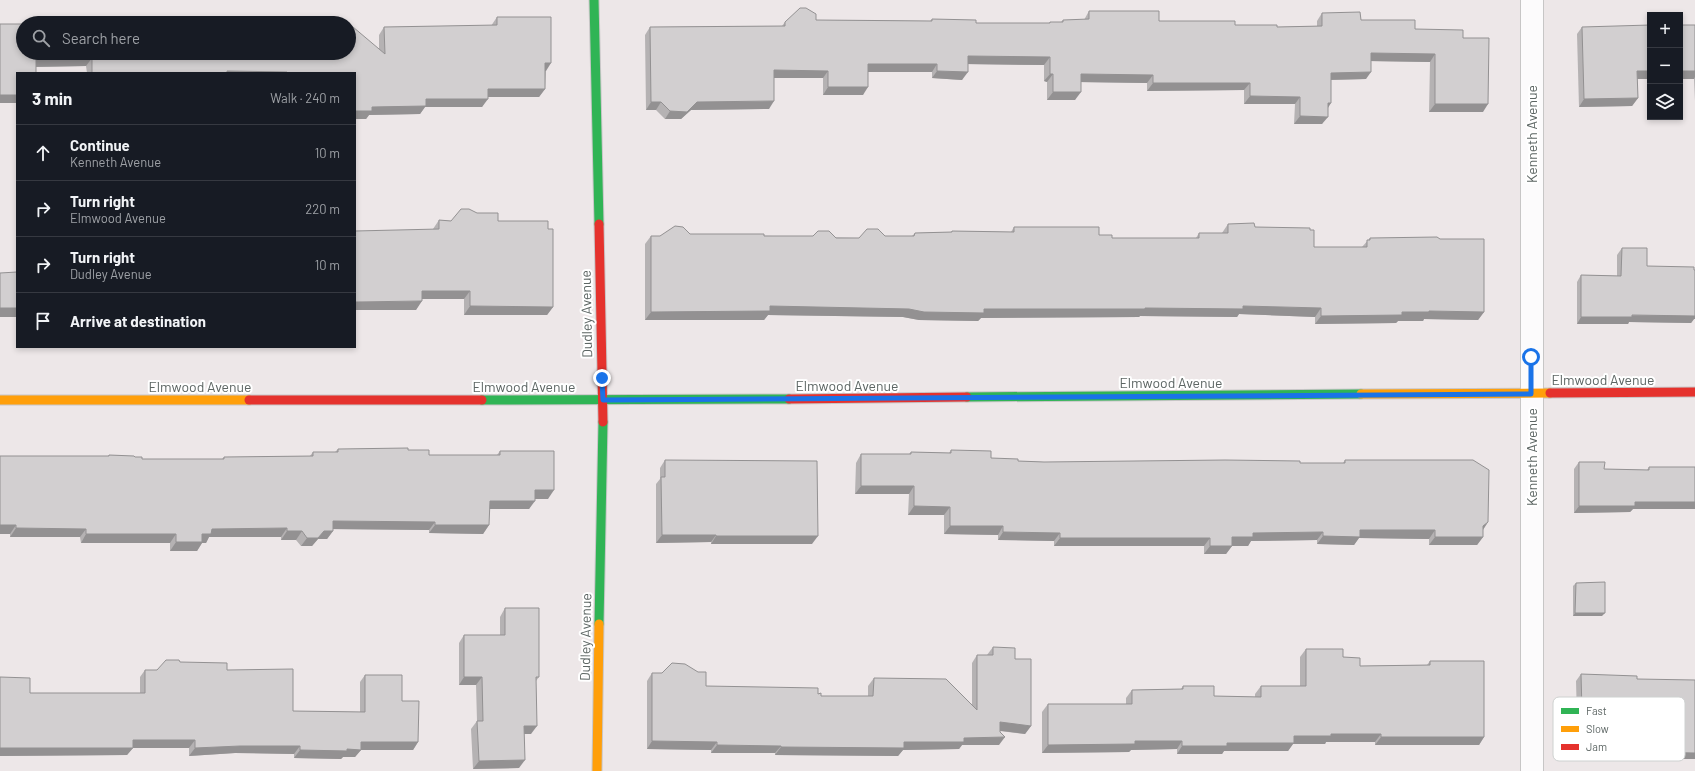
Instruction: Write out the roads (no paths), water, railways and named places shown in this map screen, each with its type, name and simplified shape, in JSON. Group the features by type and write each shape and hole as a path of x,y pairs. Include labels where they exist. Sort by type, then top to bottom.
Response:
{"street":[{"name":"Dudley Avenue","path":"594,0 603,400 598,771"},
{"name":"Kenneth Avenue","path":"1532,0 1532,771"},
{"name":"Elmwood Avenue","path":"0,400 603,400 1695,392"}]}
